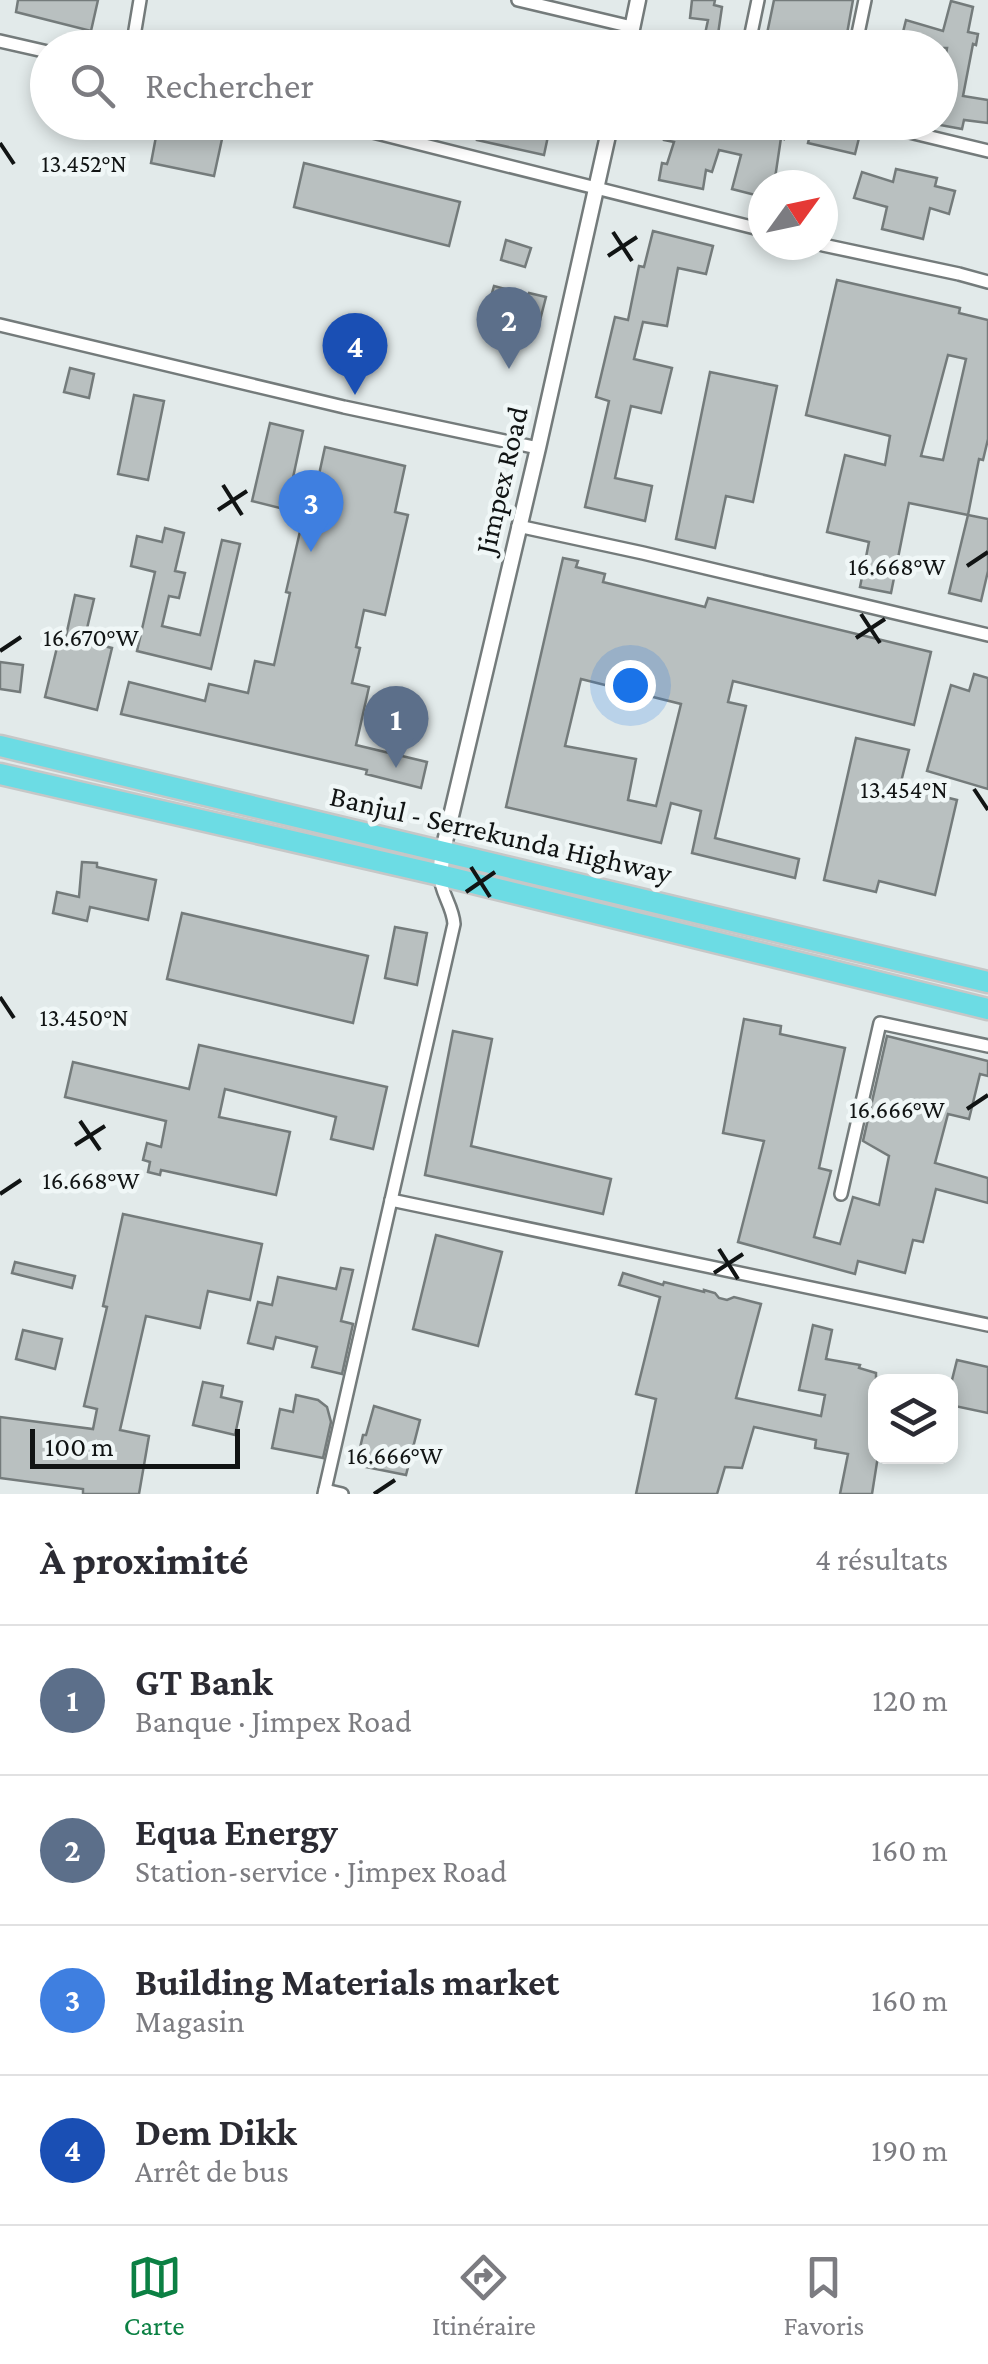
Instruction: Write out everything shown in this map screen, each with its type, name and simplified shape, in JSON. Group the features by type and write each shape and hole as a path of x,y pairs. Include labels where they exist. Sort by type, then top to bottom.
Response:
{"highway":[{"name":"Banjul - Serrekunda Highway","path":"0,746 988,982"},
{"name":"Banjul - Serrekunda Highway","path":"0,774 440,874 988,1008"}],"street":[{"path":"135,30 140,0"},
{"path":"518,0 632,27"},
{"path":"631,30 638,0"},
{"path":"752,30 758,0"},
{"path":"859,30 865,0"},
{"path":"0,41 30,48"},
{"path":"404,140 748,226"},
{"name":"Jimpex Road","path":"440,874 607,140"},
{"path":"945,140 988,150"},
{"path":"838,249 988,282"},
{"path":"0,324 344,407 538,448"},
{"path":"518,526 988,634"},
{"path":"342,1494 325,1492 454,924 454,915 440,886 440,874"},
{"path":"840,1194 880,1022 988,1046"},
{"path":"391,1200 988,1325"}],"building":[{"path":"18,0 98,0 91,30 16,12"},
{"path":"692,0 715,0 714,5 722,7 719,30 706,30 708,20 690,18"},
{"path":"774,0 853,0 848,30 768,30"},
{"path":"951,1 973,7 968,32 978,34 963,96 988,100 988,123 964,120 962,129 958,128 958,30 943,30"},
{"path":"906,20 940,30 904,30"},
{"path":"155,140 222,140 214,176 151,163"},
{"path":"477,140 547,140 544,155"},
{"path":"664,140 781,140 776,170 748,170 748,193 732,189 741,155 719,150 712,172 706,170 703,189 659,180 662,163 667,164 674,142"},
{"path":"809,140 858,140 855,154 808,143"},
{"path":"304,163 460,202 449,246 294,207"},
{"path":"896,169 937,178 935,186 955,191 949,214 930,208 923,239 882,229 887,207 854,198 862,172 893,182"},
{"path":"653,231 713,246 706,274 678,268 667,326 643,322 634,359 672,368 661,413 631,406 615,478 652,486 645,521 585,507 609,401 596,397 615,317 628,320 639,266 644,267"},
{"path":"506,240 531,248 525,267 501,260"},
{"path":"837,280 960,308 959,313 988,320 988,439 983,460 979,459 968,515 909,503 891,593 860,587 869,542 827,532 845,455 885,465 890,436 806,415","holes":["948,355 966,359 943,460 921,456"]},
{"path":"494,286 546,297 538,328 520,323 522,316 488,307"},
{"path":"70,368 94,374 89,398 64,392"},
{"path":"710,372 777,386 753,502 726,496 715,548 676,539"},
{"path":"134,395 164,401 148,480 118,474"},
{"path":"270,423 303,431 291,487 315,493 325,447 405,466 395,512 408,515 385,615 364,610 352,683 369,687 356,745 427,762 421,788 366,774 367,770 121,714 129,682 205,701 209,684 248,693 255,661 274,665 304,514 252,501"},
{"path":"968,515 988,519 988,571 981,601 949,593"},
{"path":"165,528 184,533 175,571 185,573 179,598 169,596 162,626 200,635 222,540 240,544 211,669 137,651 155,572 131,566 137,536 162,542"},
{"path":"563,558 578,561 576,567 605,574 603,582 705,607 708,598 931,652 914,725 733,681 728,702 746,706 715,838 799,859 795,878 692,853 701,811 671,803 661,843 506,807","holes":["581,679 681,704 656,806 628,800 636,759 565,746"]},
{"path":"75,595 94,599 84,641 112,648 97,710 45,697 60,635 66,636"},
{"path":"0,662 23,665 20,692 0,689"},
{"path":"974,674 988,678 988,789 927,771 951,685 969,691"},
{"path":"856,738 909,750 900,786 957,800 935,895 879,881 876,892 824,880"},
{"path":"82,862 156,880 148,920 90,907 87,921 53,913 57,892 79,897"},
{"path":"182,913 368,956 353,1023 167,979"},
{"path":"395,927 427,933 417,985 385,978"},
{"path":"744,1019 781,1026 780,1034 845,1048 819,1168 831,1171 814,1237 840,1244 853,1197 879,1205 889,1156 863,1141 887,1036 988,1061 988,1076 980,1074 969,1119 948,1114 935,1163 988,1178 988,1203 936,1189 923,1242 913,1240 905,1273 858,1261 855,1274 738,1242 764,1141 723,1133"},
{"path":"453,1031 492,1039 471,1146 611,1179 603,1214 425,1175"},
{"path":"199,1045 387,1087 373,1149 331,1139 336,1117 225,1089 219,1117 290,1132 276,1195 161,1170 160,1175 148,1172 150,1162 143,1160 147,1143 161,1147 166,1121 65,1097 73,1062 189,1089"},
{"path":"123,1214 262,1244 250,1300 208,1291 200,1328 146,1316 120,1430 149,1436 139,1494 83,1494 83,1489 0,1478 0,1417 93,1429 97,1409 84,1406"},
{"path":"436,1235 502,1252 478,1346 413,1329"},
{"path":"15,1262 75,1276 72,1288 12,1273"},
{"path":"341,1268 353,1270 341,1321 353,1324 342,1374 312,1367 317,1347 276,1337 273,1349 248,1343 258,1302 272,1305 278,1277 336,1289"},
{"path":"623,1273 663,1285 664,1282 704,1290 727,1300 734,1297 761,1304 736,1398 821,1416 825,1395 799,1390 813,1325 832,1330 826,1359 860,1365 859,1368 876,1373 868,1374 868,1464 877,1464 872,1494 840,1494 848,1454 815,1448 816,1440 754,1427 742,1468 725,1467 717,1494 636,1494 656,1399 636,1394 660,1297 619,1285"},
{"path":"23,1330 62,1339 55,1369 16,1359"},
{"path":"957,1360 988,1367 988,1413 958,1407 958,1374 954,1374"},
{"path":"203,1382 223,1386 221,1397 242,1402 235,1435 193,1425"},
{"path":"296,1395 318,1400 327,1407 331,1422 323,1458 272,1448 280,1409 293,1412"},
{"path":"374,1406 420,1420 406,1475 356,1465"}],"place":[{"name":"Equa Energy","path":"509,369"},
{"name":"Dem Dikk","path":"355,395"},
{"name":"Building Materials market","path":"311,552"},
{"name":"GT Bank","path":"396,768"}]}
